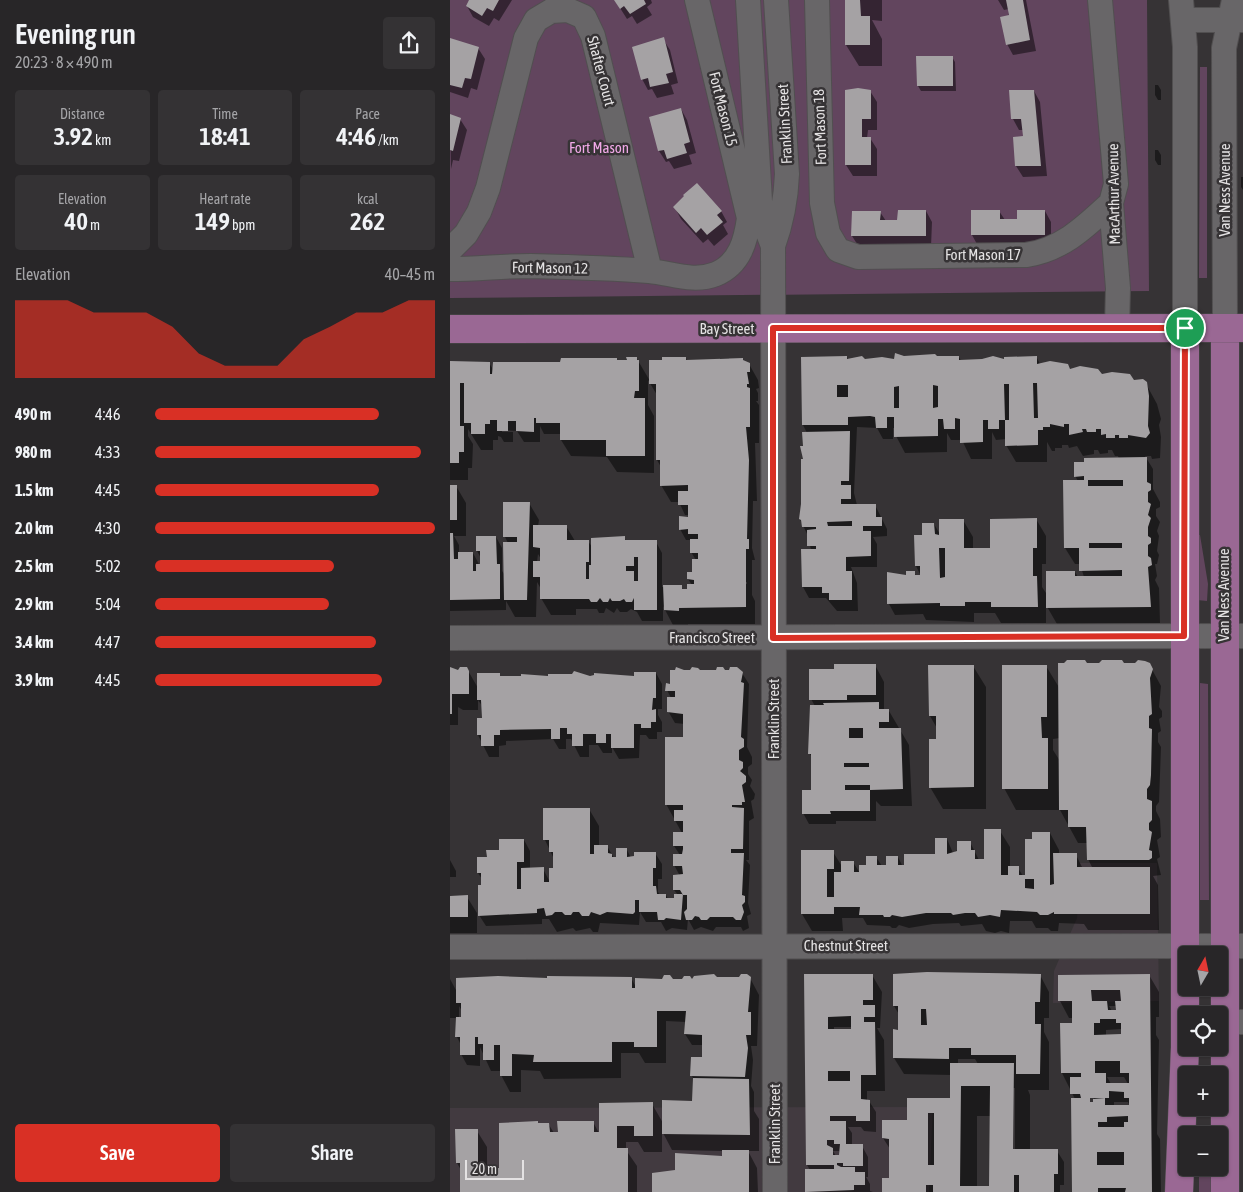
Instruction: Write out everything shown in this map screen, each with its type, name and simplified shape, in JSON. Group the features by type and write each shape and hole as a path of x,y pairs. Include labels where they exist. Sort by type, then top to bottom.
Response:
{"main road":[{"path":"1184,946 1185,328"},
{"name":"Bay Street","path":"450,329 1234,328"},
{"name":"Van Ness Avenue","path":"1225,1192 1234,1022 1234,328"},
{"path":"1180,1192 1185,1047 1184,996"}],"street":[{"name":"Fort Mason 15","path":"697,0 749,218"},
{"name":"Franklin Street","path":"748,0 760,201 763,220 772,246 775,1192"},
{"name":"Franklin Street","path":"772,246 782,220 786,200 787,174 776,0"},
{"name":"Fort Mason 18","path":"817,0 822,203 828,233 838,250"},
{"name":"MacArthur Avenue","path":"1100,0 1116,184 1111,202 1118,288 1118,328"},
{"name":"Shafter Court","path":"450,250 479,212 488,188 526,38 536,20 551,11 568,10 584,17 593,36 650,271"},
{"path":"1185,328 1182,10 1236,13"},
{"name":"Van Ness Avenue","path":"1234,328 1224,48 1236,13"},
{"name":"Fort Mason 17","path":"838,250 858,257 1026,255 1042,253 1076,235 1111,202"},
{"name":"Fort Mason 12","path":"450,269 528,266 650,271 690,278 704,278 718,273 729,266 739,254 746,238 749,218"},
{"name":"Francisco Street","path":"450,638 1234,636"},
{"name":"Chestnut Street","path":"450,947 1178,946"}],"shaded area":[{"path":"1080,863 1157,863 1159,1001 1053,1003 1054,971 1077,918"},
{"path":"933,1107 929,1192 450,1192 450,1108"}],"green space":[{"name":"Fort Mason","path":"450,0 1147,0 1149,291 450,298"},
{"path":"1200,67 1207,67 1207,278 1199,278"},
{"path":"1197,535 1200,535 1208,584 1207,601 1197,600"},
{"path":"1200,683 1208,684 1209,900 1200,900"},
{"path":"1199,1176 1212,1176 1215,1192 1199,1192"}],"building":[{"path":"469,0 499,0 493,11 487,8 482,16 466,6"},
{"path":"614,0 644,0 646,4 630,14 624,6 620,9"},
{"path":"845,0 860,0 861,16 870,16 870,45 845,45"},
{"path":"1006,0 1023,0 1030,40 1006,45 1000,17 1009,15"},
{"path":"664,37 673,72 666,74 669,83 650,87 648,78 641,80 632,47"},
{"path":"450,38 479,47 471,79 465,78 462,88 450,85"},
{"path":"916,56 953,56 953,86 917,86"},
{"path":"858,88 871,90 871,119 862,119 862,137 871,137 871,165 845,165 845,90"},
{"path":"1009,90 1034,90 1041,166 1015,166 1013,137 1023,136 1021,119 1011,119"},
{"path":"681,108 690,142 684,144 687,153 667,159 664,150 658,151 649,117"},
{"path":"450,114 461,118 453,151 450,150"},
{"path":"697,183 722,211 717,215 723,222 707,235 701,228 696,233 673,207"},
{"path":"898,210 926,210 926,236 851,236 852,211 881,211 880,220 897,220"},
{"path":"971,210 1000,210 1000,219 1017,219 1017,210 1045,210 1045,235 971,235"},
{"path":"895,353 904,356 935,354 937,356 959,356 959,360 982,359 993,356 1004,359 1004,357 1037,356 1037,364 1050,361 1068,364 1070,369 1080,366 1098,369 1102,374 1112,372 1130,374 1134,380 1143,379 1147,382 1149,396 1148,426 1150,433 1146,438 1128,435 1128,438 1119,438 1119,435 1115,435 1115,438 1106,438 1106,434 1101,435 1101,429 1096,429 1096,432 1087,432 1086,429 1082,429 1083,432 1069,435 1069,424 1064,424 1064,427 1050,424 1050,427 1043,427 1043,430 1038,430 1038,445 1005,446 1005,420 999,420 999,429 988,429 988,420 983,420 983,442 960,443 960,419 955,418 955,429 944,429 943,419 938,419 938,436 894,437 894,417 887,417 887,428 876,428 875,417 870,416 848,417 848,425 802,425 801,357 847,356 847,359 862,356 865,359 882,357 894,359","holes":["1033,383 1037,383 1038,418 1034,418","1004,384 1009,384 1009,420 1005,420","837,385 848,385 848,397 837,397","933,385 938,386 938,407 933,408","899,386 899,408 894,408 894,387"]},
{"path":"626,357 637,357 637,360 639,360 639,391 635,391 634,398 645,398 645,456 606,456 606,440 560,440 560,423 536,423 536,418 534,418 534,432 516,431 516,421 508,421 508,431 497,431 497,420 490,420 490,424 485,424 485,434 471,434 471,423 464,423 464,383 460,383 460,426 464,426 464,452 459,452 459,463 450,463 450,361 490,362 490,374 492,374 493,362 560,362 561,358 617,358 617,360 627,360"},
{"path":"662,357 686,357 686,360 743,358 743,360 750,363 750,372 747,372 749,384 747,384 747,387 750,388 750,427 746,427 749,460 747,539 749,539 749,549 746,549 746,607 679,608 679,611 664,610 663,585 682,585 682,589 687,589 687,584 694,584 694,580 687,579 687,572 692,572 692,559 698,559 698,553 690,553 690,539 698,539 698,534 688,534 688,529 679,530 679,516 688,517 688,505 678,505 678,491 688,491 688,485 660,486 660,460 656,460 656,384 649,384 649,360 662,360"},
{"path":"850,431 849,481 841,481 841,485 851,485 851,499 841,499 841,504 876,504 876,517 882,517 882,526 863,526 863,531 871,531 871,556 846,557 846,571 852,571 852,600 829,600 829,593 822,593 822,587 802,587 801,549 816,549 816,546 807,546 807,530 816,529 816,527 802,527 801,520 799,519 801,459 803,459 800,446 803,446 802,432","holes":["852,521 852,526 828,526 827,522"]},
{"path":"1147,457 1147,482 1151,484 1151,490 1148,492 1148,502 1151,504 1148,515 1151,518 1148,536 1151,538 1151,543 1148,545 1148,556 1151,558 1152,565 1148,567 1151,607 1046,608 1046,571 1075,571 1075,576 1122,576 1122,570 1079,571 1079,548 1064,548 1063,480 1084,480 1084,476 1074,477 1074,462 1084,462 1084,458","holes":["1088,480 1123,480 1123,486 1088,486","1089,543 1122,543 1122,548 1089,548"]},
{"path":"450,485 457,485 457,520 450,520"},
{"path":"503,502 530,502 527,600 504,600 503,542 517,542 517,537 503,537"},
{"path":"1037,518 1037,548 1033,548 1033,576 1037,576 1038,607 991,607 991,602 965,602 965,606 940,606 940,603 887,604 887,572 906,575 906,571 915,571 915,575 920,575 920,566 915,566 914,535 922,535 922,523 934,523 935,534 939,535 939,519 964,519 964,548 990,548 990,519","holes":["939,548 945,548 945,577 940,578"]},
{"path":"533,525 567,525 567,540 589,540 589,562 586,562 586,579 589,579 591,538 625,536 625,540 657,540 657,610 634,610 634,598 632,602 626,602 624,599 612,601 610,598 608,602 603,602 600,598 597,602 591,602 589,599 540,599 540,577 533,577 533,561 540,561 540,548 533,547","holes":["634,557 638,557 638,581 634,581 634,571 626,571 626,566 634,566"]},
{"path":"450,533 453,533 454,559 458,559 458,552 473,552 473,571 476,571 476,564 480,564 480,551 476,551 476,536 496,536 497,564 500,564 500,599 450,600"},
{"path":"1067,660 1085,660 1087,663 1099,663 1102,660 1122,660 1124,663 1135,663 1138,660 1150,663 1153,669 1150,678 1152,714 1149,716 1149,728 1152,729 1151,775 1150,785 1147,789 1147,799 1152,801 1152,820 1149,823 1149,830 1152,832 1149,850 1152,851 1152,858 1149,860 1087,860 1086,827 1068,827 1068,810 1059,810 1058,663 1064,663"},
{"path":"834,664 876,664 876,695 847,695 847,700 809,700 809,669 834,669"},
{"path":"928,665 974,665 974,787 929,788 929,739 936,739 936,716 929,716"},
{"path":"1002,665 1047,665 1047,717 1041,717 1042,738 1048,738 1048,789 1002,789"},
{"path":"450,667 458,670 460,667 467,667 469,671 469,694 452,694 452,714 450,714"},
{"path":"676,667 684,670 690,670 692,667 700,670 716,670 717,667 723,667 725,670 729,670 730,667 737,667 743,672 741,682 744,683 741,737 744,739 744,747 739,750 739,760 743,762 743,768 740,771 746,776 746,782 742,785 745,802 742,802 742,805 732,805 732,807 744,808 743,849 731,849 731,853 744,853 742,895 745,896 745,902 742,905 744,912 741,920 736,920 733,917 710,917 707,920 701,920 695,916 692,920 686,920 684,912 687,909 687,895 683,895 680,890 673,890 673,875 683,874 682,866 673,866 673,854 682,854 683,849 683,846 673,846 673,832 683,832 683,821 674,821 674,810 683,810 683,805 665,805 665,737 683,737 683,714 667,712 667,697 675,697 675,691 665,691 666,683 670,684 670,670 675,670"},
{"path":"574,671 590,676 594,675 594,673 634,676 634,672 656,672 656,698 653,698 652,710 656,709 656,722 651,722 651,728 641,728 641,724 634,724 634,748 611,748 611,734 606,734 606,743 596,743 596,734 583,734 583,746 572,746 572,734 567,734 567,728 560,728 560,739 551,739 551,729 500,730 500,735 494,735 494,746 481,746 481,735 477,735 477,718 482,718 481,700 477,700 477,673 500,673 500,676 521,676 521,674 548,676 548,674 572,674"},
{"path":"879,702 879,709 889,709 889,722 879,722 879,728 901,728 903,789 870,790 870,811 830,811 831,814 802,814 802,790 811,790 811,754 808,754 810,705","holes":["849,728 863,728 863,738 849,738","844,763 869,763 869,767 844,767","845,785 870,785 870,790 845,790"]},
{"path":"543,808 590,808 590,854 594,854 594,845 608,845 608,853 612,854 612,857 616,857 616,848 627,848 627,857 634,856 634,852 656,852 656,868 653,868 653,886 656,886 657,894 666,894 666,898 674,898 674,894 683,894 681,920 666,918 658,920 657,912 639,912 639,900 635,900 635,912 633,914 607,912 600,915 591,912 589,916 582,916 579,912 565,915 562,912 555,912 552,915 546,916 544,908 537,909 537,913 478,916 478,885 481,885 481,873 477,873 477,857 487,857 486,850 499,850 499,839 524,839 524,862 517,862 517,889 521,889 521,868 544,867 544,882 549,882 549,868 553,868 553,852 549,852 549,840 543,840"},
{"path":"984,829 1001,829 1001,875 1008,875 1008,866 1019,866 1019,875 1025,875 1025,839 1032,839 1032,832 1050,832 1050,885 1054,884 1053,853 1077,853 1077,867 1150,867 1150,914 1054,914 1054,912 1048,915 1040,915 1037,912 1001,910 1000,917 990,915 978,917 975,913 953,915 951,913 926,913 902,917 892,915 884,917 883,915 859,915 860,907 834,907 834,914 801,914 801,850 834,850 834,869 827,869 827,897 834,897 834,872 841,872 841,861 854,861 854,872 859,872 859,865 866,865 866,856 877,856 877,865 886,865 886,856 898,856 898,865 904,865 904,854 935,854 935,838 947,838 947,854 957,851 957,841 971,841 971,850 975,850 975,859 984,859","holes":["1025,879 1034,879 1034,889 1025,888"]},
{"path":"468,895 468,917 450,917 450,896"},
{"path":"927,972 1041,974 1040,1002 1035,1002 1035,1024 1041,1024 1040,1074 1016,1074 1016,1055 971,1055 971,1048 949,1048 949,1059 893,1058 893,1029 898,1030 898,1006 893,1006 893,974","holes":["921,1009 926,1009 927,1025 921,1025"]},
{"path":"714,974 717,977 739,977 741,974 747,974 751,977 748,1012 751,1012 751,1035 746,1035 748,1048 745,1077 690,1076 691,1057 702,1057 702,1035 684,1034 686,1011 657,1011 657,1047 634,1047 634,1042 612,1042 612,1062 533,1062 534,1055 512,1054 512,1076 500,1076 500,1045 494,1045 494,1060 483,1060 483,1044 478,1044 478,1037 475,1037 475,1055 460,1055 460,1037 455,1037 456,1017 461,1017 461,1003 456,1003 456,978 498,976 547,978 547,976 632,977 632,988 635,988 635,978 662,979 664,975 670,975 673,979 682,979 684,976 690,976 692,979 694,976"},
{"path":"804,974 873,974 873,1000 863,1000 863,1005 875,1005 875,1017 864,1017 864,1022 875,1022 876,1075 861,1075 861,1099 870,1100 870,1121 856,1121 856,1116 830,1116 830,1121 846,1121 846,1144 863,1144 863,1166 843,1166 843,1163 837,1163 837,1165 841,1167 855,1167 855,1172 865,1172 865,1185 854,1185 854,1190 805,1192 805,1169 834,1169 834,1165 806,1165","holes":["851,1016 851,1029 828,1029 828,1017","828,1071 850,1071 850,1081 828,1081","827,1140 834,1140 834,1144 840,1144 839,1155 833,1155 833,1148 827,1145"]},
{"path":"1150,974 1152,1192 1125,1192 1126,1188 1098,1188 1098,1192 1072,1192 1071,1098 1081,1098 1080,1094 1070,1094 1070,1077 1081,1077 1081,1073 1061,1073 1060,1023 1072,1023 1072,1001 1058,1001 1058,975","holes":["1091,990 1120,990 1121,1001 1115,1001 1116,1010 1108,1010 1107,1001 1092,1001","1100,1019 1116,1019 1116,1023 1121,1023 1121,1034 1094,1035 1094,1023 1100,1023","1095,1061 1120,1061 1120,1073 1129,1073 1129,1083 1106,1083 1106,1073 1095,1073","1109,1091 1124,1092 1124,1098 1129,1098 1129,1105 1105,1105 1105,1098 1109,1098","1090,1098 1105,1098 1093,1099 1093,1102 1090,1102","1128,1116 1128,1122 1124,1122 1124,1127 1098,1127 1098,1122 1107,1122 1107,1117","1097,1152 1124,1152 1124,1165 1097,1165"]},
{"path":"950,1063 1014,1063 1013,1149 1058,1149 1058,1174 1054,1174 1054,1192 1019,1192 1019,1175 1014,1175 1014,1192 933,1192 933,1185 926,1185 926,1192 882,1192 882,1178 889,1178 889,1139 882,1138 882,1120 907,1120 907,1098 950,1098","holes":["961,1086 990,1086 989,1186 960,1186","928,1113 934,1113 934,1165 928,1165"]},
{"path":"693,1078 749,1079 750,1135 662,1134 662,1100 692,1101"},
{"path":"653,1102 653,1136 634,1136 634,1126 617,1126 617,1148 628,1148 628,1192 460,1192 460,1163 456,1163 455,1129 478,1129 478,1168 499,1168 499,1123 538,1121 538,1123 549,1123 550,1132 558,1132 557,1121 594,1121 594,1132 599,1132 599,1103"},
{"path":"722,1150 749,1150 749,1192 652,1192 652,1173 675,1170 675,1153 722,1156"}],"route":[{"path":"773,328 1185,328 1184,636 773,638 773,328"}]}
